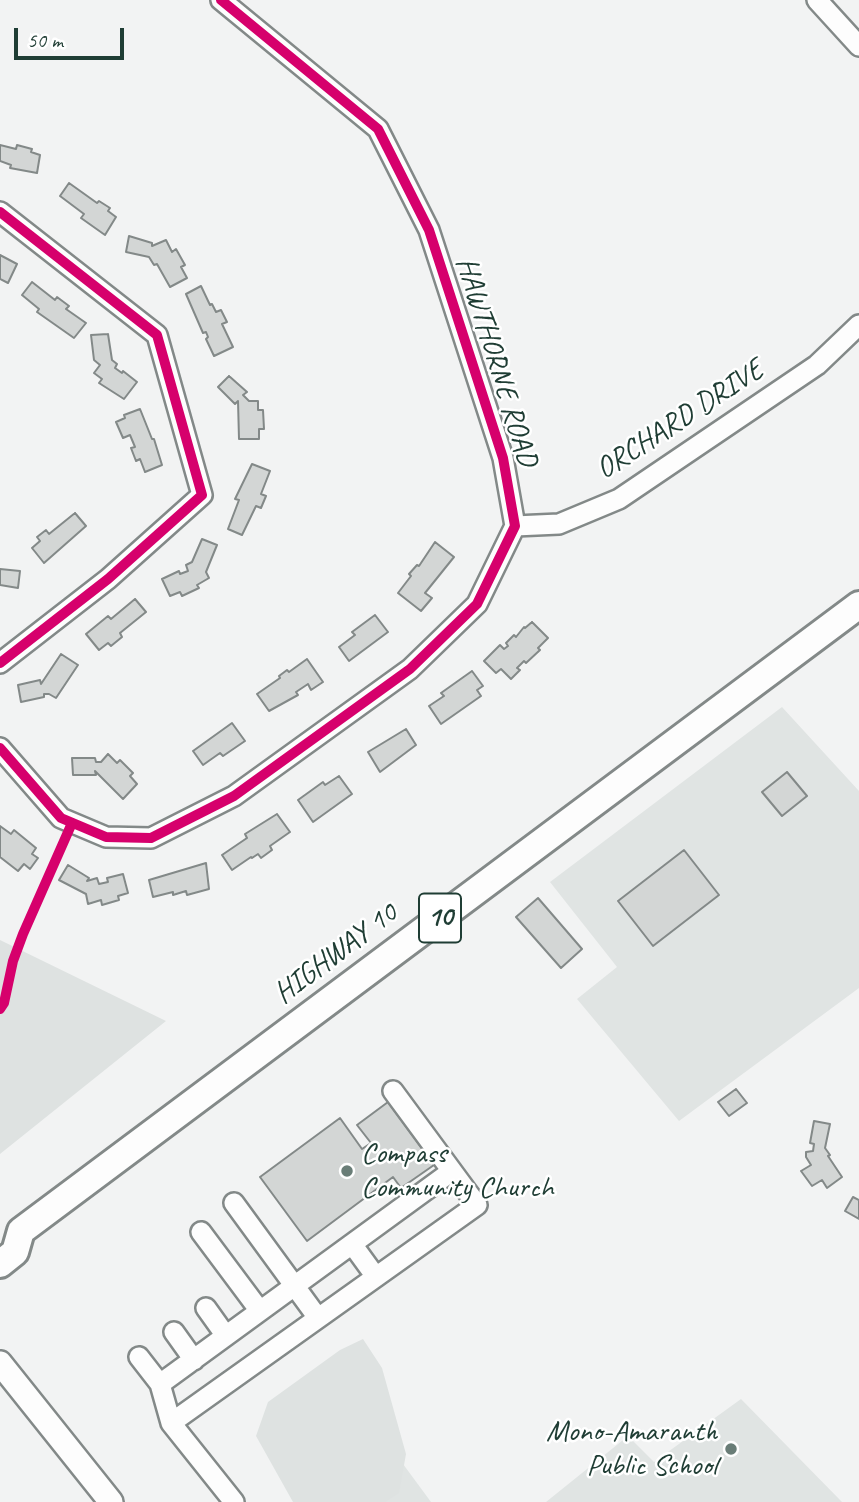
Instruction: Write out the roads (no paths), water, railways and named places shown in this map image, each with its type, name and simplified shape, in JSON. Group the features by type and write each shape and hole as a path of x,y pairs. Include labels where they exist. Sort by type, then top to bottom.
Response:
{"highway":[{"name":"HIGHWAY 10","path":"0,1264 15,1252 10,1231 859,605"}],"main road":[{"path":"0,1363 111,1502"}],"street":[{"name":"HAWTHORNE ROAD","path":"221,0 378,129 429,230 503,458 515,526"},
{"path":"817,0 859,46"},
{"path":"0,212 157,335 202,495 108,579 0,663"},
{"name":"ORCHARD DRIVE","path":"515,526 559,524 619,499 817,365 859,325"},
{"path":"0,748 61,818 106,837 151,838 234,796 410,669 477,604 515,526"},
{"path":"171,1423 477,1205 393,1091"},
{"path":"160,1384 452,1171"},
{"path":"234,1203 318,1318"},
{"path":"201,1231 260,1311"},
{"path":"352,1244 376,1277"},
{"path":"206,1308 226,1336"},
{"path":"174,1332 194,1360"},
{"path":"139,1357 160,1384 171,1423 234,1502"}],"place":[{"name":"Compass Community Church","path":"347,1171"},
{"name":"Mono-Amaranth Public School","path":"731,1449"}]}
